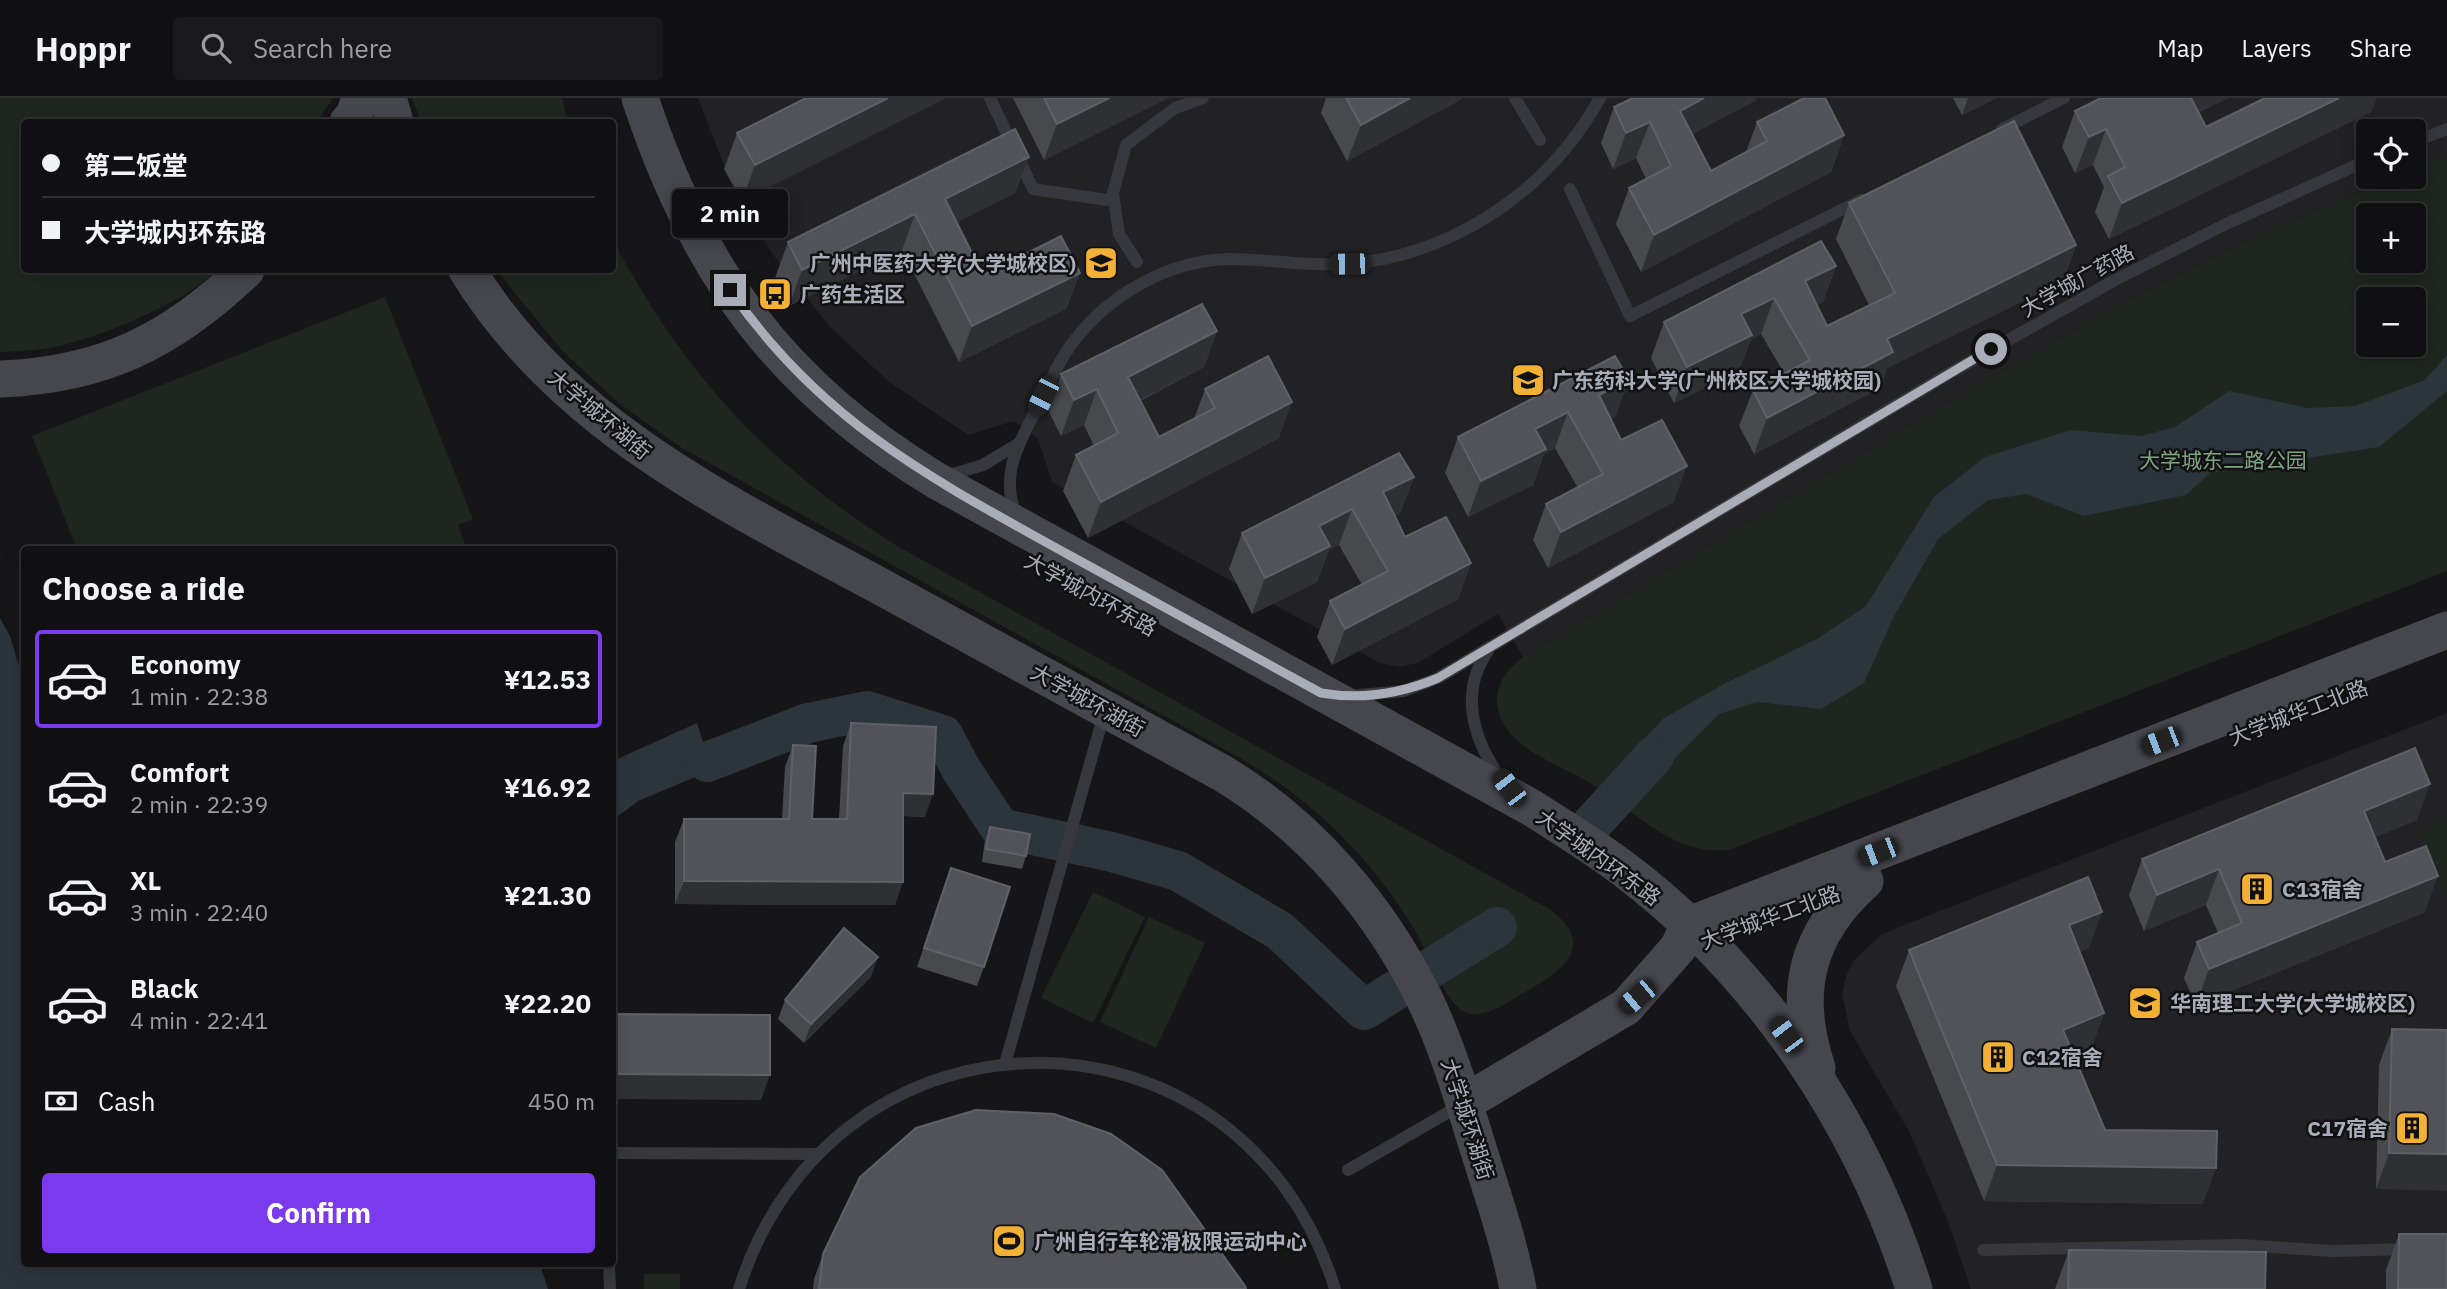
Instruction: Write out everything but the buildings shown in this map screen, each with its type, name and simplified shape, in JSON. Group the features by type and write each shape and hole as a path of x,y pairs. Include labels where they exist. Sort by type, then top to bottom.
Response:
{"main road":[{"path":"351,119 360,98"},
{"path":"388,98 394,119"},
{"name":"大学城内环东路","path":"615,98 656,214 695,283 757,367 824,432 881,476 925,503 1519,829 1610,890 1691,939 1802,1102 1839,1167 1888,1289"},
{"name":"大学城内环东路","path":"640,98 679,202 716,269 744,310 809,386 896,456 1023,529 1521,802 1625,870 1691,939 1768,1010 1823,1089 1861,1156 1879,1195 1914,1289"},
{"path":"0,379 45,377 91,366 138,348 181,326 243,273"},
{"name":"大学城环湖街","path":"469,273 502,319 557,380 601,420 651,458 748,515 1106,709 1256,794 1291,821 1347,881 1405,962 1426,1002 1464,1103 1505,1233 1518,1289"},
{"name":"大学城华工北路","path":"1691,939 2447,630"},
{"name":"大学城华工北路","path":"1691,939 1866,881 2447,654"},
{"path":"1823,1089 1808,1033 1806,981 1819,934 1832,915 1866,881"},
{"path":"1464,1103 1626,1007 1691,939"}],"lane":[{"path":"990,98 1033,189 1114,201"},
{"path":"1137,262 1119,234 1113,193 1126,145 1175,108 1200,98"},
{"path":"1515,98 1540,140"},
{"path":"1023,529 1014,509 1010,489 1011,465 1018,443 1073,342 1090,322 1125,293 1150,278 1199,262 1250,260 1349,264 1381,259 1442,241 1483,220 1525,190 1566,148 1600,98"},
{"path":"1992,134 2064,98"},
{"path":"2426,137 2447,128"},
{"name":"大学城广药路","path":"1321,693 1356,696 1404,691 1438,678 1950,373 2115,280 2226,224 2356,165"},
{"path":"1570,189 1630,316 1880,191"},
{"path":"929,476 965,472 996,458 1018,443"},
{"path":"1490,648 1482,659 1473,688 1475,727 1488,760 1521,802"},
{"path":"1005,1064 1106,709"},
{"path":"739,1289 768,1218 786,1190 817,1154 856,1121 907,1091 957,1073 1005,1064 1056,1063 1111,1071 1158,1087 1211,1116 1252,1149 1290,1194 1317,1239 1335,1289"},
{"path":"1348,1170 1464,1103"},
{"path":"616,1153 817,1154"},
{"path":"1983,1250 2241,1245 2333,1251 2422,1249"},
{"path":"610,1267 610,1289"}],"shaded area":[{"name":"广东药科大学(广州校区大学城校园)","path":"698,98 2447,98 2447,154 2426,163 2426,119 2356,119 2356,189 2364,189 2236,246 2126,301 1962,394 1523,657 1498,614 1418,663 1399,667 1380,663 1052,482 1038,439 1014,421 968,435 888,381 829,326 771,252 732,186"},
{"path":"2447,355 2447,391 2379,447 2210,473 2186,495 2084,516 2026,494 1988,500 1938,539 1894,616 1864,683 1821,709 1757,702 1719,714 1631,802 1598,788 1664,718 1724,684 1817,639 1866,606 1934,497 1985,457 2071,430 2141,436 2175,427 2229,391 2308,408 2355,406 2425,380"},
{"path":"0,618 10,636 21,673 21,1267 541,1267 548,1289 0,1289"},
{"name":"华南理工大学(大学城校区)","path":"2447,713 2447,1289 1971,1289 1947,1219 1910,1133 1850,1031 1842,994 1846,976 1854,960 1881,935 1899,927"},
{"path":"697,723 712,770 638,801 616,818 616,760"}],"green space":[{"path":"0,98 333,98 319,119 21,119 21,273 214,273 183,296 110,330 43,349 0,352"},
{"path":"412,98 562,98 567,119 420,119"},
{"name":"大学城东二路公园","path":"2447,154 2447,571 1729,850 1709,850 1673,839 1593,785 1534,753 1508,731 1500,717 1497,701 1499,688 1504,676 1523,657 1962,394 2126,301 2236,246 2364,189 2426,189 2426,163"},
{"path":"616,245 670,334 701,375 734,414 809,484 899,547 1551,910 1565,923 1572,935 1570,956 1552,975 1505,1004 1480,1014 1464,1012 1451,999 1418,936 1382,883 1341,835 1293,793 1240,758 682,448 621,405 564,353 498,273 616,273"},
{"path":"385,297 473,519 458,525 466,546 76,546 32,436"},
{"path":"2447,818 2447,900 2418,829"},
{"path":"1093,892 1145,917 1093,1023 1041,998"},
{"path":"1149,917 1205,943 1156,1048 1100,1022"},
{"path":"644,1274 680,1274 680,1289 644,1289"}],"waterway":[{"path":"707,762 808,723 867,711 943,735 961,769 1000,828 1112,852 1178,871 1280,931 1364,1010 1497,927"},
{"path":"1592,824 1654,756"}],"place":[{"name":"广州中医药大学(大学城校区)","path":"1101,263"},
{"name":"广药生活区","path":"775,294"},
{"name":"广东药科大学(广州校区大学城校园)","path":"1528,380"},
{"name":"C13宿舍","path":"2257,889"},
{"name":"华南理工大学(大学城校区)","path":"2145,1003"},
{"name":"C12宿舍","path":"1998,1057"},
{"name":"C17宿舍","path":"2412,1128"},
{"name":"广州自行车轮滑极限运动中心","path":"1009,1241"}],"route":[{"path":"730,290 776,350 809,386 896,456 1006,520 1321,693 1341,696 1404,691 1453,670 1991,349"}]}
